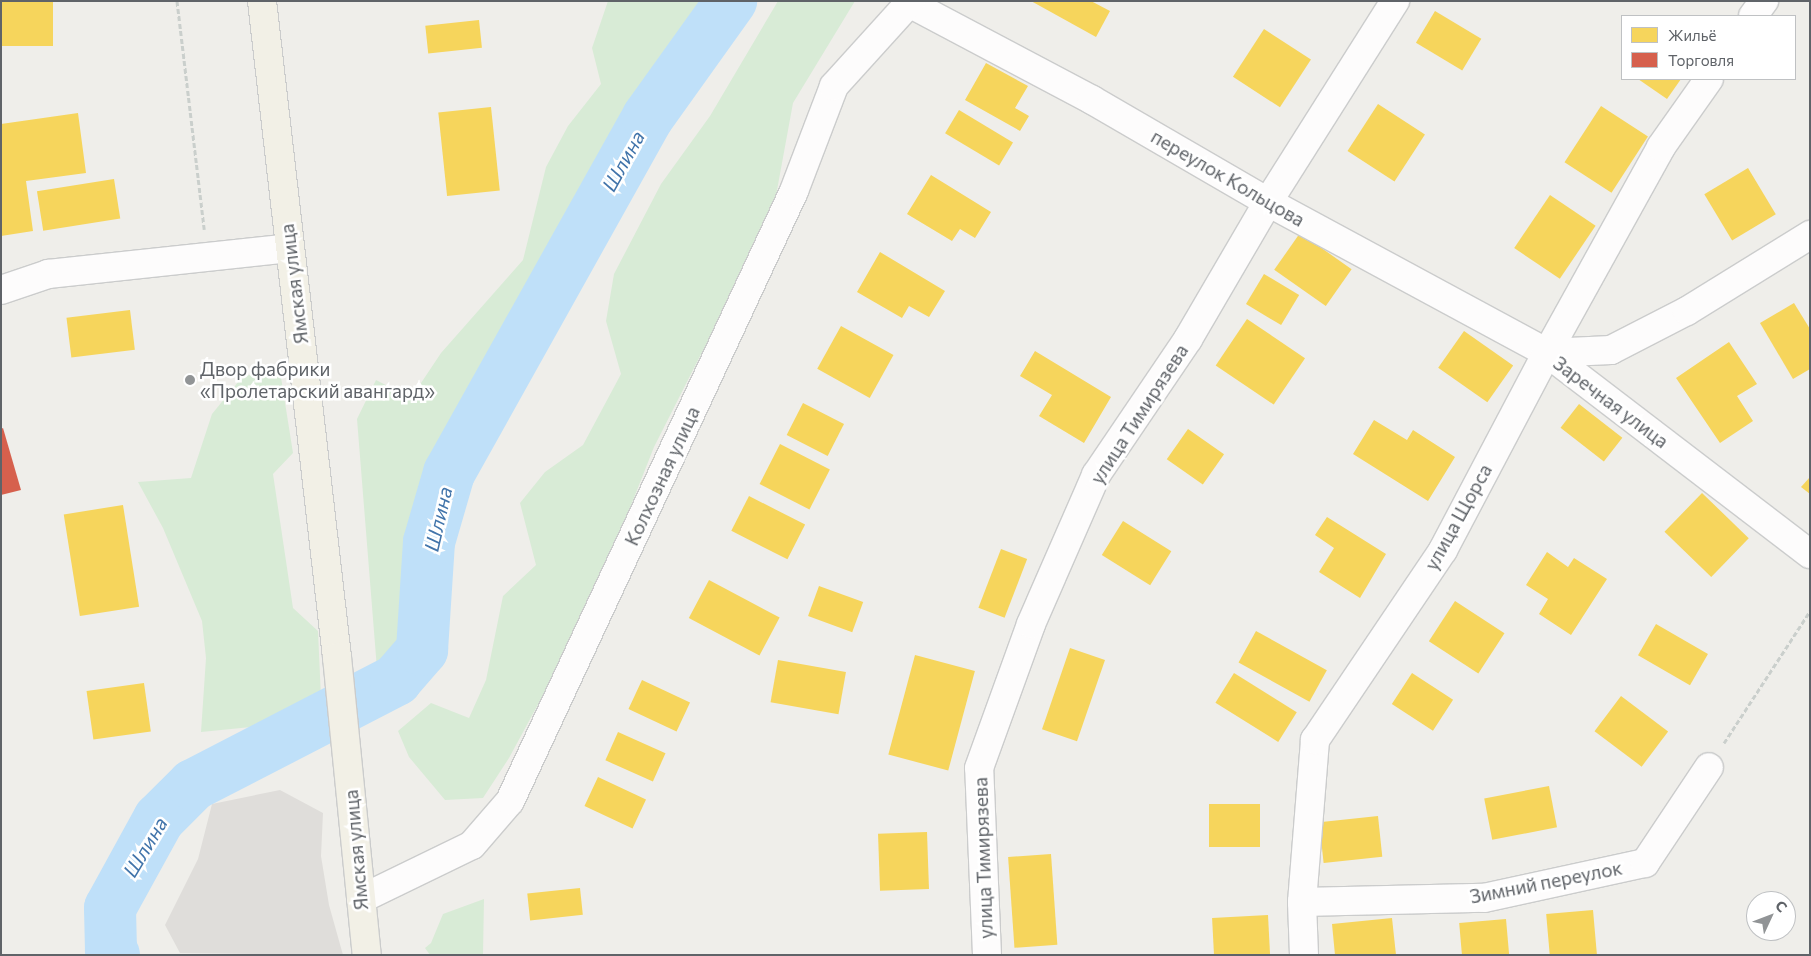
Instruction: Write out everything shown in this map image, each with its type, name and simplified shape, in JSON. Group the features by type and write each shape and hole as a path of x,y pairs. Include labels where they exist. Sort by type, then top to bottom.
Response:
{"highway":[{"name":"Ямская улица","path":"262,1 337,657 367,955"}],"street":[{"name":"улица Тимирязева","path":"987,955 979,768 1031,624 1096,475 1188,339 1268,202 1395,1"},
{"path":"1754,15 1764,1"},
{"name":"переулок Кольцова","path":"910,2 1092,100 1268,202 1547,354"},
{"name":"Колхозная улица","path":"361,899 472,845 510,802 794,191 834,86 910,2"},
{"name":"Заречная улица","path":"1708,80 1660,147 1547,354 1810,554"},
{"path":"1547,354 1611,350 1688,311 1810,235"},
{"path":"1,290 48,274 290,248"},
{"name":"улица Щорса","path":"1304,955 1302,902 1315,740 1443,550 1547,354"},
{"name":"Зимний переулок","path":"1302,902 1484,898 1644,863 1709,767"}],"path":[{"path":"177,1 207,256"},
{"path":"1709,767 1810,612"}],"shaded area":[{"path":"280,790 323,813 321,856 329,905 343,955 180,953 165,925 198,859 212,804"}],"green space":[{"path":"608,1 707,1 659,73 595,176 548,269 446,446 416,506 414,645 377,669 357,419 376,380 411,398 441,353 523,260 546,167 568,126 601,84 592,48"},
{"path":"778,1 855,1 793,103 773,212 654,447 611,556 555,673 509,758 483,798 445,800 409,757 398,731 431,703 469,718 486,680 503,596 536,565 520,503 545,472 583,445 621,374 606,321 614,274 661,184 710,116"},
{"path":"280,371 293,453 273,474 293,608 318,631 321,698 282,724 201,732 206,658 202,621 163,528 138,482 191,478 212,414 243,376"},
{"path":"484,899 483,955 430,955 425,948 431,943 443,914"}],"building: Жильё":[{"path":"1,1 53,1 53,46 1,46"},
{"path":"1031,1 1091,1 1110,11 1096,37"},
{"path":"1435,11 1481,39 1462,71 1416,43"},
{"path":"479,20 482,48 428,53 425,26"},
{"path":"1264,29 1311,59 1280,107 1233,77"},
{"path":"986,63 1028,86 1015,108 1029,116 1020,131 965,100"},
{"path":"1639,80 1680,80 1667,99"},
{"path":"1378,104 1425,134 1394,181 1348,151"},
{"path":"1601,106 1648,136 1611,193 1565,162"},
{"path":"491,107 500,191 447,196 438,113"},
{"path":"959,110 1013,142 999,166 945,133"},
{"path":"78,113 86,173 26,181 33,231 1,236 1,124"},
{"path":"1748,168 1776,214 1732,241 1704,194"},
{"path":"931,175 991,212 975,238 960,229 952,241 907,214"},
{"path":"114,179 120,219 43,231 37,191"},
{"path":"1550,195 1596,226 1560,279 1514,248"},
{"path":"1300,233 1352,269 1326,306 1274,270"},
{"path":"880,252 945,291 929,317 909,306 902,318 857,292"},
{"path":"1264,274 1299,295 1281,325 1246,304"},
{"path":"1794,303 1810,329 1810,369 1793,379 1760,323"},
{"path":"130,310 135,350 71,358 66,318"},
{"path":"1247,319 1305,358 1274,405 1216,365"},
{"path":"841,326 893,355 870,398 817,369"},
{"path":"1464,331 1513,365 1487,402 1438,368"},
{"path":"1729,342 1757,384 1737,396 1753,421 1720,443 1676,378"},
{"path":"1035,351 1111,397 1084,443 1039,416 1052,395 1020,376"},
{"path":"803,403 844,424 828,456 787,435"},
{"path":"1579,404 1622,438 1604,462 1561,428"},
{"path":"1374,420 1407,440 1413,430 1455,457 1428,501 1353,454"},
{"path":"1188,429 1224,454 1203,485 1167,459"},
{"path":"780,444 830,469 809,510 760,484"},
{"path":"1810,477 1810,494 1801,487"},
{"path":"1702,493 1749,538 1711,577 1664,532"},
{"path":"749,496 805,525 787,559 731,531"},
{"path":"123,505 139,607 80,616 64,514"},
{"path":"1327,517 1386,554 1360,598 1319,572 1334,548 1315,535"},
{"path":"1123,521 1171,551 1150,585 1102,555"},
{"path":"1001,549 1027,559 1005,618 978,608"},
{"path":"1547,552 1568,567 1574,558 1607,579 1571,635 1539,614 1548,599 1526,585"},
{"path":"709,580 780,618 759,656 689,618"},
{"path":"819,586 863,602 852,632 808,616"},
{"path":"1455,601 1504,633 1478,673 1429,641"},
{"path":"1656,624 1708,654 1690,685 1638,655"},
{"path":"1256,631 1327,670 1309,702 1239,662"},
{"path":"1070,648 1105,660 1077,741 1042,729"},
{"path":"915,655 975,671 948,771 888,754"},
{"path":"778,660 846,672 838,714 771,702"},
{"path":"1234,673 1297,712 1278,742 1215,703"},
{"path":"1412,673 1453,700 1433,731 1392,704"},
{"path":"642,680 690,702 677,731 628,709"},
{"path":"144,683 151,732 93,740 87,691"},
{"path":"1621,696 1668,732 1642,767 1595,731"},
{"path":"618,732 666,753 653,781 605,760"},
{"path":"598,777 646,799 633,828 584,806"},
{"path":"1549,786 1557,827 1492,840 1484,799"},
{"path":"1209,804 1260,804 1260,847 1209,847"},
{"path":"1378,816 1382,857 1324,863 1319,822"},
{"path":"927,832 929,889 880,891 878,834"},
{"path":"1051,854 1057,945 1014,948 1008,857"},
{"path":"580,888 583,915 530,920 527,894"},
{"path":"1593,910 1597,955 1550,955 1546,914"},
{"path":"1268,915 1270,955 1214,955 1212,918"},
{"path":"1392,918 1396,955 1335,955 1332,924"},
{"path":"1506,919 1509,955 1462,955 1459,923"}],"building: Торговля":[{"path":"3,428 21,490 1,495 1,429"}],"waterway":[{"name":"Шлина","path":"114,955 111,950 110,908 159,819 193,785 396,680 422,650 429,542 449,473 648,117 731,1"}],"place":[{"name":"Двор фабрики «Пролетарский авангард»","path":"190,380"}]}
